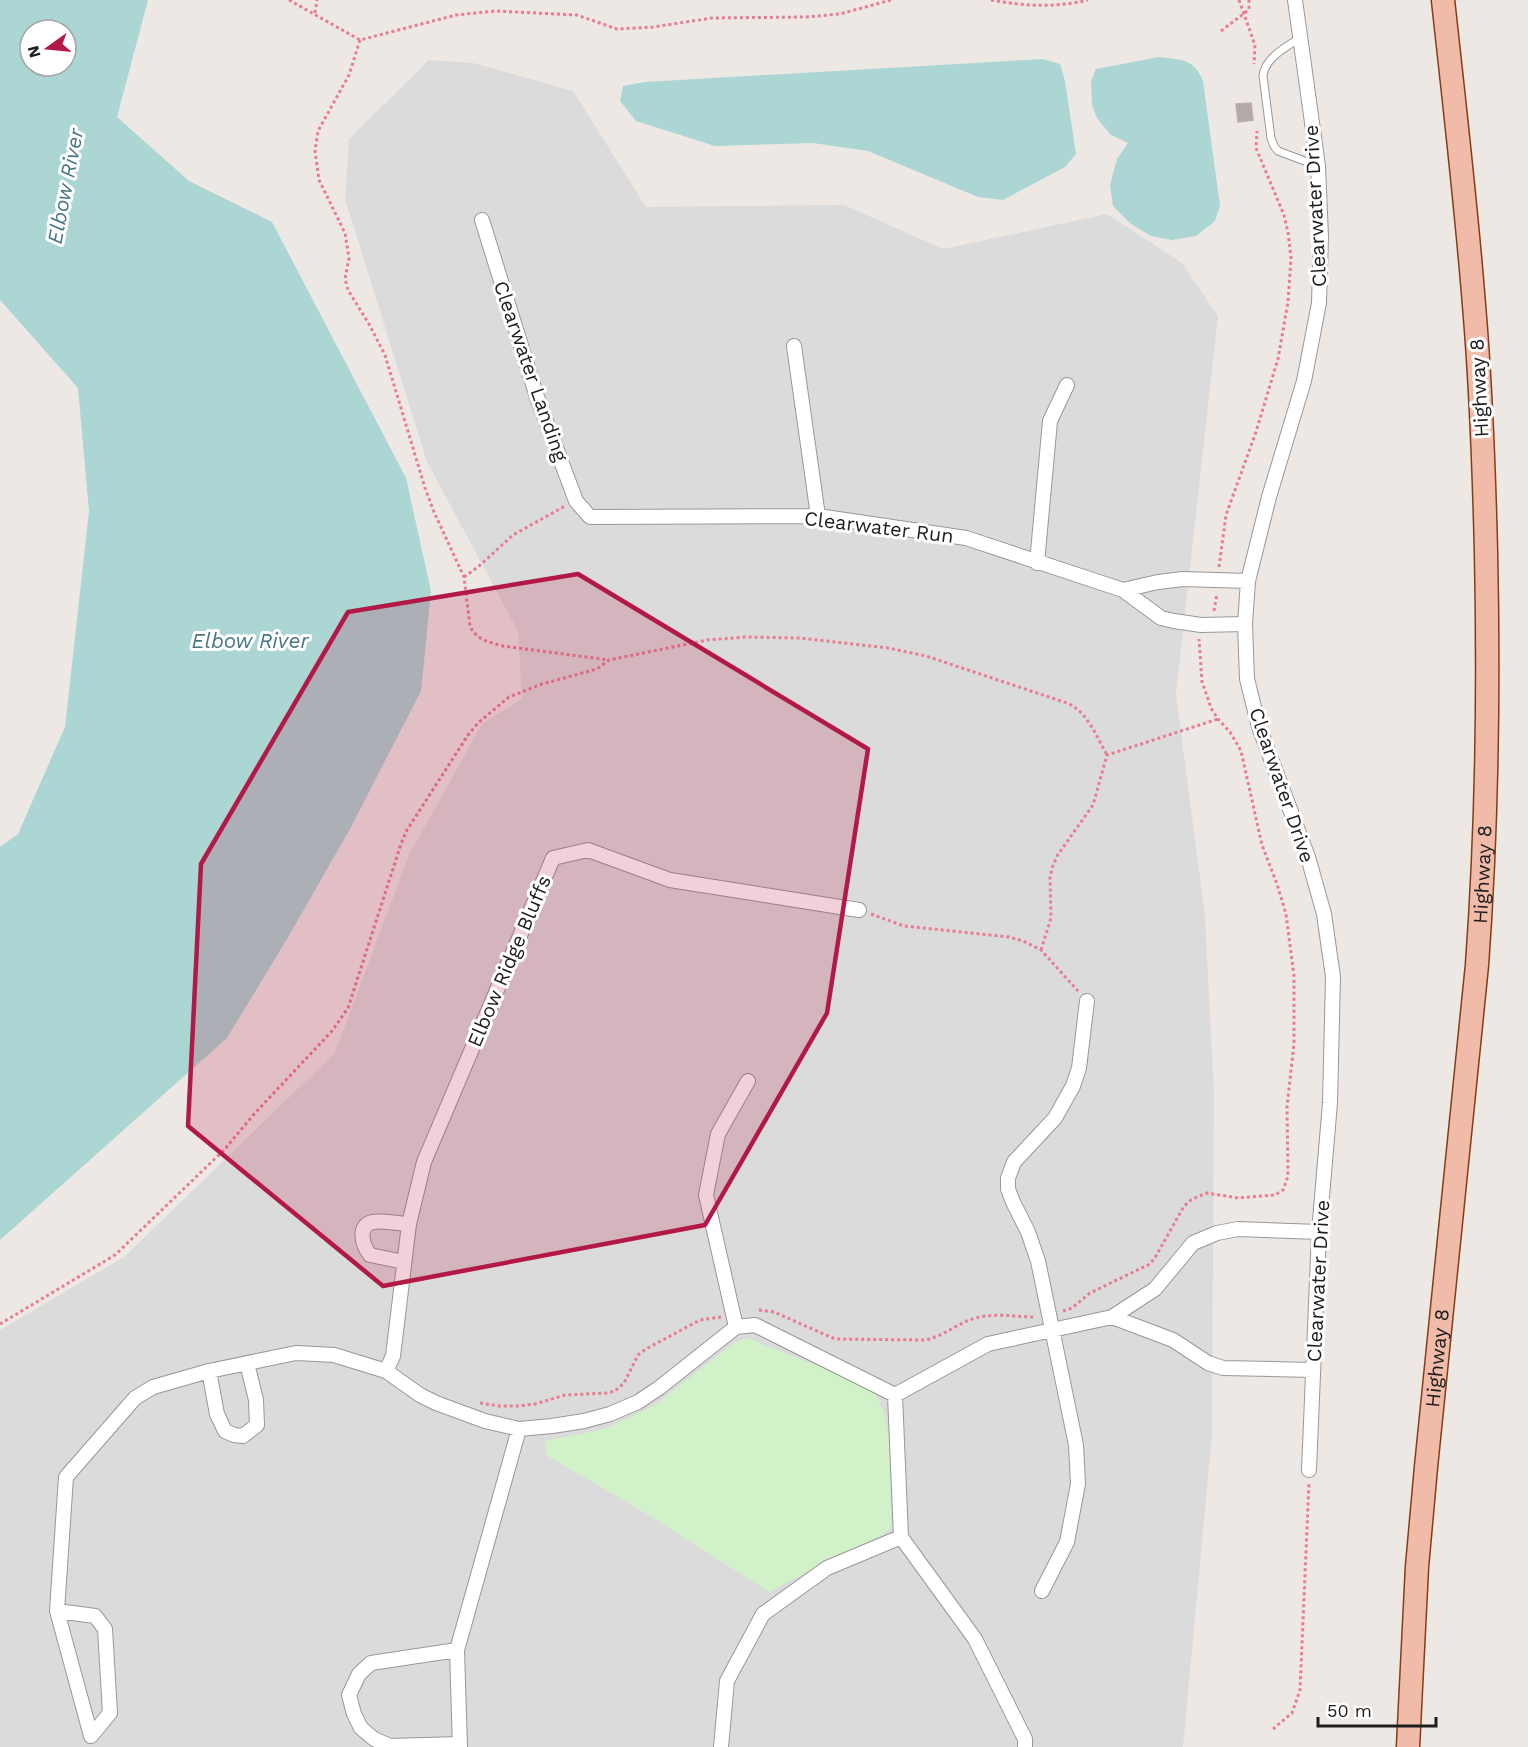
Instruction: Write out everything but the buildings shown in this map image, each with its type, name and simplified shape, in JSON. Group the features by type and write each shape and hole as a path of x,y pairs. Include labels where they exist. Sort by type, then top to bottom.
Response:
{"main road":[{"name":"Highway 8","path":"1408,1747 1420,1534 1477,965 1487,765 1488,669 1484,477 1476,329 1443,0"}],"street":[{"name":"Clearwater Drive","path":"1295,0 1318,166 1321,237 1319,303 1304,381 1269,497 1248,581 1245,624 1248,679 1259,727 1308,857 1324,914 1333,978 1330,1103 1319,1232 1309,1470"},
{"name":"Clearwater Landing","path":"482,220 537,397 576,501 590,517"},
{"path":"794,346 818,516"},
{"path":"1037,563 1050,421 1066,385"},
{"name":"Clearwater Run","path":"590,517 818,516 966,538 1123,590 1161,618 1201,625 1245,624"},
{"name":"Clearwater Run","path":"1123,590 1177,580 1248,581"},
{"name":"Elbow Ridge Bluffs","path":"386,1371 393,1356 409,1224 424,1162 554,858 588,850 670,880 859,910"},
{"path":"1042,1591 1067,1542 1078,1484 1076,1445 1038,1262 1028,1232 1008,1189 1008,1178 1014,1162 1055,1118 1073,1086 1078,1068 1087,1001"},
{"path":"736,1327 706,1195 718,1134 748,1081"},
{"path":"404,1262 369,1255 361,1240 362,1233 368,1224 374,1222 409,1224"},
{"path":"895,1395 988,1344 1112,1317 1155,1289 1193,1243 1217,1233 1238,1229 1319,1232"},
{"path":"1112,1317 1173,1340 1208,1363 1223,1368 1313,1370"},
{"path":"57,1611 95,1616 105,1629 110,1713 91,1736 57,1611 66,1477 135,1398 153,1387 209,1371 296,1353 334,1355 386,1371 420,1395 436,1403 485,1421 519,1429 584,1421 610,1414 638,1402 736,1327 755,1325 895,1395"},
{"path":"209,1371 217,1414 225,1431 243,1436 257,1425 256,1400 247,1363"},
{"path":"895,1395 901,1537 975,1639 1025,1739 1025,1747"},
{"path":"458,1650 370,1663 359,1674 349,1695 361,1728 374,1739 390,1746 460,1746 458,1650 519,1429"},
{"path":"720,1747 727,1681 763,1614 827,1568 901,1537"}],"lane":[{"path":"1301,37 1268,62 1263,70 1271,138 1278,151 1318,166"}],"path":[{"path":"289,0 360,40 456,15 495,11 577,15 617,28 653,27 712,18 840,14 891,0"},
{"path":"315,13 316,0"},
{"path":"991,0 1036,6 1088,0"},
{"path":"1239,0 1255,45 1253,71"},
{"path":"1221,31 1249,9 1249,0"},
{"path":"360,40 349,75 318,131 315,151 319,180 345,233 349,258 345,279 348,290 385,355 425,488 464,577 470,626 473,632 487,642 503,646 609,660 707,640 746,637 800,638 888,648 926,656 1077,707 1107,755 1093,805 1057,856 1052,868 1051,918 1041,950"},
{"path":"1201,625 1212,616 1216,608 1226,515 1256,432 1278,359 1290,284 1291,258 1288,232 1284,215 1256,148 1258,133 1256,121"},
{"path":"464,577 513,535 576,501"},
{"path":"0,1324 115,1255 224,1150 332,1030 348,1008 404,837 468,735 478,723 509,697 542,684 597,669 609,660"},
{"path":"1107,755 1218,719"},
{"path":"859,910 904,926 1009,937 1023,941 1041,950 1087,1001"},
{"path":"1274,1729 1292,1713 1300,1690 1309,1470"}],"highlighted area":[{"path":"578,574 868,749 827,1013 705,1225 383,1286 188,1126 201,864 348,612"}],"shaded area":[{"path":"429,60 473,63 573,91 646,207 844,205 943,249 1107,214 1182,263 1218,316 1176,694 1205,916 1214,1092 1212,1435 1183,1747 0,1747 0,1330 124,1257 335,1053 409,855 482,724 522,699 518,631 427,462 345,199 349,139"}],"green space":[{"path":"746,1338 836,1373 874,1392 884,1412 889,1436 891,1526 884,1534 769,1592 647,1514 546,1455 545,1441 605,1429 654,1406 732,1344"}],"water":[{"name":"Elbow River","path":"0,0 148,0 117,117 189,181 272,222 406,478 431,591 421,691 350,829 227,1038 0,1240 0,847 18,834 65,727 89,511 78,388 0,300"},
{"path":"1159,57 1191,64 1203,81 1220,206 1215,221 1196,236 1172,240 1151,236 1131,224 1113,206 1110,185 1117,159 1128,143 1111,135 1097,118 1092,105 1091,81 1096,69"},
{"path":"1043,59 1060,64 1065,81 1076,154 1065,167 1003,200 978,197 868,151 813,143 715,146 636,121 620,101 623,86 645,82"}]}
